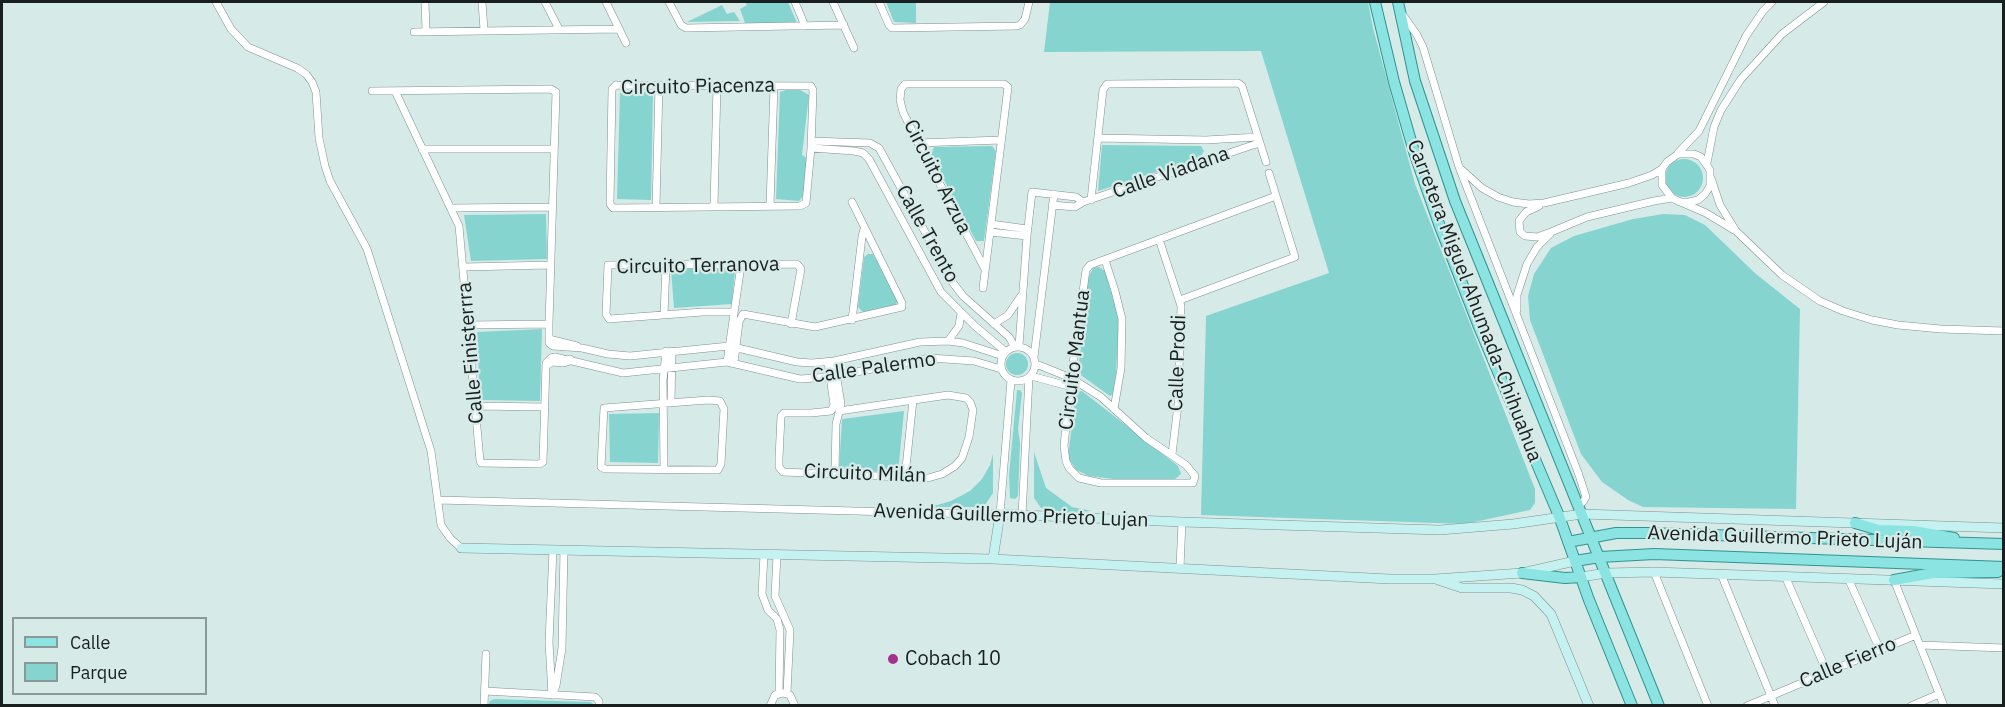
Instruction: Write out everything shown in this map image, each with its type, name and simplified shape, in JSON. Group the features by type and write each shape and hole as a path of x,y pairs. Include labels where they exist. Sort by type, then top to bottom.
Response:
{"main road":[{"name":"Carretera Miguel Ahumada-Chihuahua","path":"1375,2 1394,82 1415,155 1439,224 1632,705"},
{"path":"1399,6 1415,81 1455,201 1659,705"},
{"path":"1855,523 1879,530 1927,533 1983,544"},
{"name":"Avenida Guillermo Prieto Luján","path":"1568,542 1616,533 1647,533 2004,544"},
{"name":"Avenida Guillermo Prieto Luján","path":"1575,561 1654,554 2004,569"},
{"path":"1894,580 1933,573 1980,574 2004,569"},
{"path":"1522,573 1565,578 1581,577"}],"street":[{"path":"216,2 231,29 248,47 297,68 312,82 325,166 330,181 367,249 426,435 433,463 441,525 461,548 993,560 1180,567 1390,579 1436,579 1522,573 1575,561"},
{"path":"425,2 426,31"},
{"path":"482,2 484,30"},
{"path":"545,2 559,28"},
{"path":"606,2 626,43"},
{"path":"669,2 681,25 686,28 844,25"},
{"path":"795,2 805,26"},
{"path":"833,2 854,48"},
{"path":"879,2 892,28 1017,26 1025,18 1029,2"},
{"path":"1460,167 1482,188 1498,197 1529,204 1544,203 1629,183 1662,169 1699,131 1746,36 1772,2"},
{"path":"1736,231 1720,204 1707,163 1714,127 1721,110 1741,79 1782,34 1824,2"},
{"path":"1399,6 1423,46 1460,167 1584,488 1586,497 1581,509"},
{"path":"414,32 559,28 619,29"},
{"path":"1017,347 1027,232 1033,192 1076,197 1087,201 1104,86 1107,84 1238,83 1242,86 1266,162"},
{"name":"Circuito Arzua","path":"983,288 1008,90 1006,85 905,84 901,89 901,106 918,143 985,269"},
{"name":"Circuito Piacenza","path":"616,85 717,86 809,86 812,88 811,145 806,203 800,206 616,209 610,204 612,88 616,85"},
{"path":"656,207 659,85"},
{"path":"714,206 717,86"},
{"path":"770,205 774,86"},
{"path":"372,91 553,89 556,94 549,324 468,325"},
{"name":"Calle Finisterrra","path":"395,91 459,226 480,462 539,464 543,462 547,363"},
{"path":"1098,138 1258,140"},
{"path":"918,143 1001,140"},
{"name":"Calle Viadana","path":"1052,205 1074,207 1258,140"},
{"name":"Calle Trento","path":"811,145 870,143 879,148 953,283 963,296 1017,347"},
{"name":"Calle Trento","path":"811,145 863,153 869,159 936,284 946,298 1004,354"},
{"path":"422,149 554,149"},
{"path":"1678,154 1694,154 1707,163"},
{"path":"1662,169 1662,185 1666,193 1736,231 1782,275 1820,301 1872,320 1898,325 2004,331"},
{"path":"1180,300 1295,257 1269,173"},
{"path":"1680,202 1698,200 1710,186 1711,177"},
{"path":"1022,515 1030,377 1035,361 1054,194"},
{"name":"Circuito Mantua","path":"1172,454 1194,473 1195,480 1191,484 1088,482 1072,473 1065,454 1071,378 1086,270 1088,266 1276,196"},
{"path":"1544,203 1521,215 1518,226 1520,232 1530,237 1551,232 1587,217 1672,198"},
{"path":"732,347 740,317 743,314 814,327 900,309 903,306 852,202"},
{"path":"451,208 552,207"},
{"path":"991,228 1027,232"},
{"path":"852,320 864,229"},
{"path":"1517,314 1517,295 1527,264 1537,247 1551,232"},
{"name":"Calle Prodi","path":"1159,240 1180,300 1181,313 1178,405 1172,454"},
{"path":"1105,260 1122,319 1121,368 1114,409"},
{"name":"Circuito Terranova","path":"734,312 611,319 606,314 608,265 794,264 801,269 791,324"},
{"path":"464,267 551,265"},
{"path":"664,315 666,265"},
{"path":"731,363 734,312 741,265"},
{"path":"994,324 1013,310 1023,291"},
{"path":"948,341 959,326 961,313"},
{"name":"Calle Palermo","path":"549,324 549,341 553,346 572,346 619,356 732,347 797,362 831,362 920,342 948,341 1004,354"},
{"path":"570,361 572,346"},
{"path":"1080,385 1070,388 1030,377 1024,380 1011,380 1001,369 1004,354 1017,347 1028,350 1035,361 1071,378 1093,392 1146,438 1172,454"},
{"path":"664,469 669,351"},
{"name":"Calle Palermo","path":"547,363 559,357 623,372 731,363 800,379 833,376 930,358 974,361 1001,369"},
{"path":"831,362 841,404 836,424 835,473"},
{"name":"Circuito Milán","path":"833,376 834,405 831,411 782,414 779,467 781,470 905,477 935,476 955,466 962,458 973,410 970,402 958,396 936,396 839,411"},
{"path":"993,560 1000,514 1011,380"},
{"path":"708,400 720,401 724,409 721,464 716,471 664,469 605,469 601,466 603,409 708,400"},
{"path":"905,477 913,400"},
{"path":"475,406 545,407"},
{"name":"Avenida Guillermo Prieto Lujan","path":"438,500 1000,514 1440,530 1504,525 1558,516 1581,509"},
{"name":"Avenida Guillermo Prieto Luján","path":"1581,509 2004,528"},
{"path":"1180,567 1182,522"},
{"path":"552,695 549,627 553,550"},
{"path":"552,695 556,686 562,648 564,550"},
{"path":"764,554 762,594 768,610 777,619 780,630 783,693"},
{"path":"777,555 775,596 790,630 783,693"},
{"path":"1654,572 1708,705"},
{"name":"Avenida Guillermo Prieto Luján","path":"1581,577 1606,573 1654,572 2004,584"},
{"path":"1721,574 1775,705"},
{"path":"1785,576 1827,672"},
{"path":"1848,578 1880,650"},
{"path":"1436,579 1462,588 1511,588 1534,596 1551,614 1589,705"},
{"path":"1894,580 1944,705"},
{"path":"551,597 563,597"},
{"path":"549,627 563,628"},
{"name":"Calle Fierro","path":"1747,705 1916,635"},
{"name":"Calle Fierro","path":"1920,645 2004,648"},
{"path":"484,705 486,654"},
{"path":"485,691 595,697 599,705"},
{"path":"770,705 772,698 783,693 794,698 795,705"},
{"path":"1911,705 1939,694"}],"green space":[{"path":"745,2 788,2 797,23 745,23 740,9 747,5"},
{"path":"886,2 916,2 916,23 894,22"},
{"path":"1050,2 1368,2 1415,184 1535,489 1535,503 1530,510 1465,524 1201,515 1206,316 1329,273 1261,51 1044,52"},
{"path":"722,5 727,14 734,12 740,21 687,22"},
{"path":"800,90 809,95 802,155 809,159 803,196 799,201 776,199 780,92"},
{"path":"653,92 651,200 617,199 620,93"},
{"path":"1102,145 1201,146 1204,151 1200,158 1098,191"},
{"path":"992,146 996,151 984,241 976,241 931,155 934,147"},
{"path":"1684,159 1697,165 1703,178 1697,191 1684,197 1671,191 1665,178 1671,165"},
{"path":"546,214 547,259 471,261 464,215"},
{"path":"1663,214 1685,215 1705,225 1756,274 1800,309 1796,509 1643,507 1628,500 1602,482 1581,454 1530,320 1528,296 1534,274 1551,248 1574,236 1633,219"},
{"path":"873,254 898,301 895,306 863,312 858,307 864,257"},
{"path":"1099,267 1105,271 1119,319 1115,393 1110,396 1078,373 1087,281 1093,268"},
{"path":"671,269 735,269 732,304 674,308"},
{"path":"542,329 540,401 480,400 477,332"},
{"path":"1017,353 1027,360 1028,364 1021,374 1017,375 1007,368 1006,364 1013,354"},
{"path":"1017,390 1022,393 1018,429 1020,444 1018,496 1015,499 1010,498 1009,475"},
{"path":"1082,391 1178,466 1181,474 1174,480 1113,479 1089,476 1076,470 1069,459 1069,449 1076,392"},
{"path":"904,411 898,473 839,469 842,419"},
{"path":"659,413 658,463 610,462 609,414"},
{"path":"1034,452 1046,488 1072,507 1092,511 1057,513 1041,508 1034,498"},
{"path":"993,454 993,493 985,505 930,507 951,501 970,491 982,479"},
{"path":"494,699 590,702 595,705 488,705"}],"place":[{"name":"Cobach 10","path":"893,659"}]}
